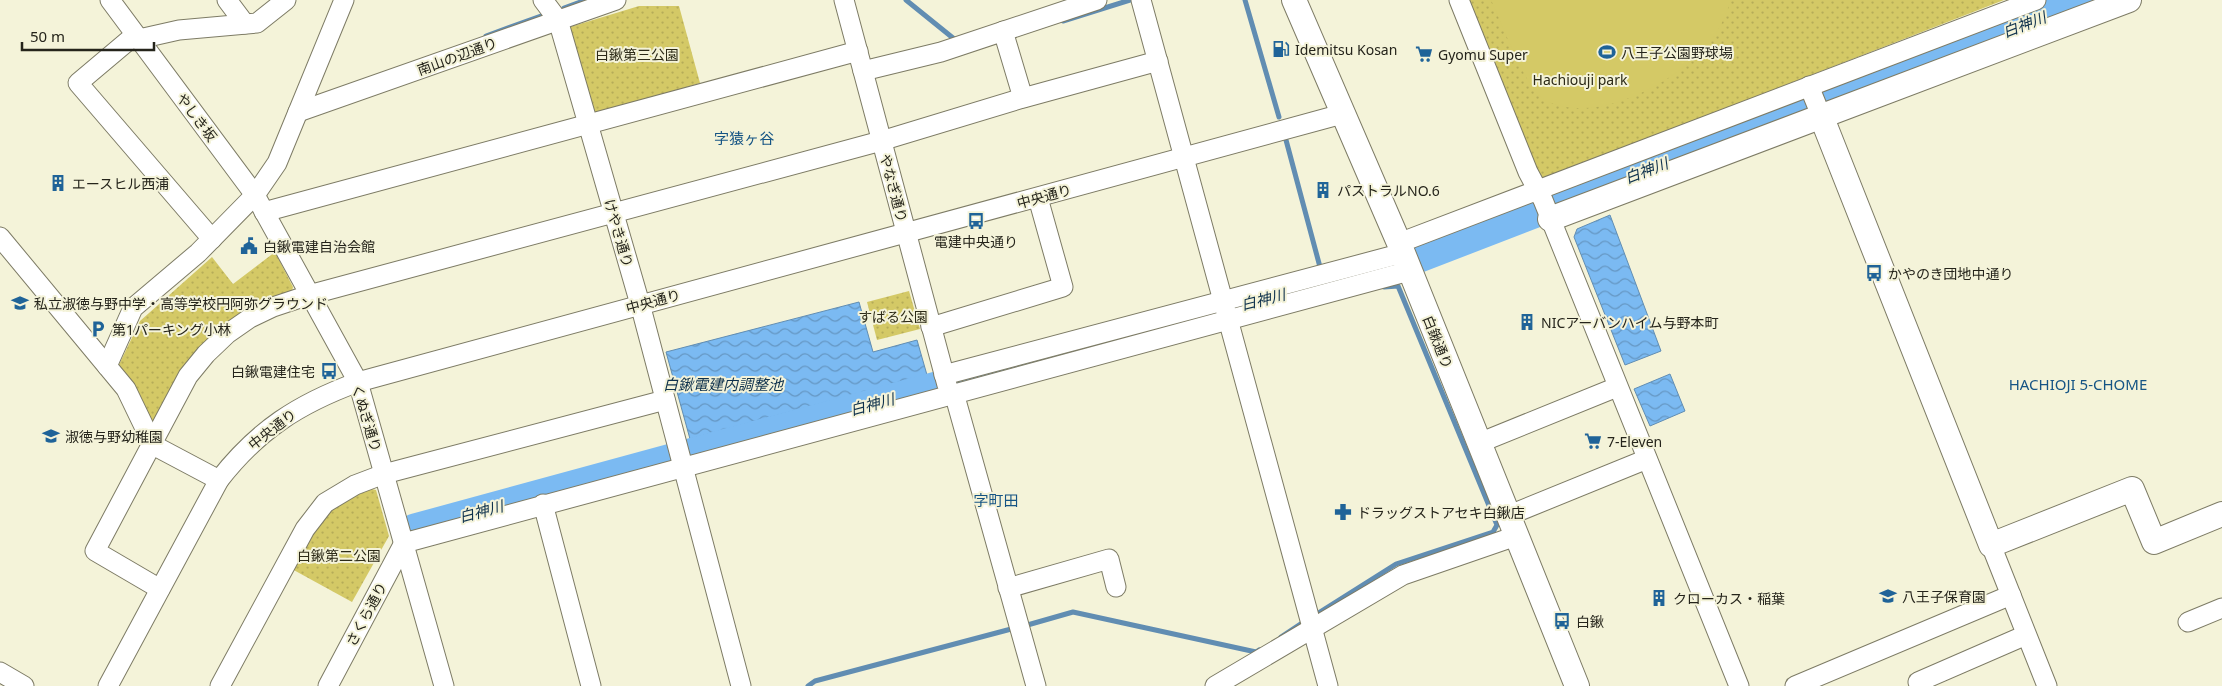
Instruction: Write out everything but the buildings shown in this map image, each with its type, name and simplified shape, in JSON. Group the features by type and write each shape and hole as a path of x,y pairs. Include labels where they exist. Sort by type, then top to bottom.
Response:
{"street":[{"name":"やしき坂","path":"110,0 260,204"},
{"path":"227,0 245,24"},
{"path":"212,239 78,83 137,37 179,30 257,23 286,0"},
{"path":"260,204 344,0"},
{"path":"543,0 558,20"},
{"name":"南山の辺通り","path":"298,112 616,0"},
{"name":"やなぎ通り","path":"844,0 931,327 1036,686"},
{"path":"863,70 941,52 1097,0"},
{"path":"1141,0 1328,686"},
{"name":"白鍬通り","path":"1294,0 1405,258 1511,526 1577,686"},
{"path":"1458,0 1528,172 1545,206 1739,686"},
{"path":"1545,206 1816,103 2036,0"},
{"path":"404,543 543,504 681,459 1226,310 1405,258 1816,103 2089,7 2130,0"},
{"name":"けやき通り","path":"558,20 640,304 741,686"},
{"path":"1003,31 1024,98"},
{"path":"107,366 133,308 212,239 260,204 588,124 858,51"},
{"path":"160,589 95,551 188,376 228,334 273,306 613,212 881,141 1024,98 1158,61"},
{"path":"1816,103 2047,686"},
{"name":"中央通り","path":"108,686 219,480 234,460 270,427 307,403 358,382 1342,114"},
{"path":"931,327 1063,287 1038,198"},
{"name":"くぬぎ通り","path":"260,204 358,382 444,686"},
{"path":"0,237 126,389 153,445 219,480"},
{"path":"1479,443 1617,387"},
{"path":"220,686 305,529 325,503 355,485 384,474 665,400"},
{"path":"1214,686 1403,575 1511,526 1647,460"},
{"path":"1991,545 2132,489 2154,542 2222,514"},
{"path":"543,504 591,686"},
{"name":"さくら通り","path":"328,686 404,543"},
{"path":"1008,588 1109,559 1116,587"},
{"path":"1795,686 2011,595"},
{"path":"2188,622 2222,608"},
{"path":"1918,682 2026,635"}],"green space":[{"name":"Hachiouji park","path":"1464,0 2004,0 1542,180 1533,174"},
{"name":"八王子公園野球場","path":"1491,0 1731,0 1715,35 1702,51 1684,67 1662,82 1639,94 1614,103 1589,108 1566,107 1545,100 1537,93 1522,70"},
{"name":"白鍬第三公園","path":"639,6 679,6 700,83 595,115 570,27"},
{"path":"275,252 293,287 291,296 235,321 157,423 146,422 115,373 140,321 212,257 233,284"},
{"name":"すばる公園","path":"909,291 920,329 877,340 867,302"},
{"name":"白鍬第二公園","path":"368,488 376,490 389,536 352,602 290,568 309,536 331,509"}],"water":[{"path":"1610,215 1661,351 1625,365 1574,237 1577,229"},
{"name":"白鍬電建内調整池","path":"859,302 873,352 917,340 927,375 690,439 666,352"},
{"path":"1670,374 1685,411 1650,426 1634,389"}],"waterway":[{"path":"564,8 586,0"},
{"path":"906,0 953,38"},
{"path":"1063,21 1130,0"},
{"path":"1245,0 1279,117"},
{"name":"白神川","path":"1275,296 1396,266 2087,0"},
{"path":"486,36 541,16"},
{"path":"1286,140 1320,267"},
{"path":"1312,617 1396,564 1493,532 1497,525 1398,286 1384,287"},
{"name":"白神川","path":"415,529 1138,332"},
{"path":"1024,626 1073,612 1256,652 1259,650"},
{"path":"1281,637 1305,621"},
{"path":"808,686 815,681 1015,628"}],"place":[{"name":"Idemitsu Kosan","path":"1281,49"},
{"name":"八王子公園野球場","path":"1607,52"},
{"name":"Gyomu Super","path":"1424,54"},
{"name":"エースヒル西浦","path":"58,183"},
{"name":"パストラルNO.6","path":"1323,190"},
{"name":"電建中央通り","path":"976,221"},
{"name":"白鍬電建自治会館","path":"249,246"},
{"name":"かやのき団地中通り","path":"1874,273"},
{"name":"私立淑徳与野中学・高等学校円阿弥グラウンド","path":"20,303"},
{"name":"NICアーバンハイム与野本町","path":"1527,322"},
{"name":"第1パーキング小林","path":"98,329"},
{"name":"白鍬電建住宅","path":"329,371"},
{"name":"淑徳与野幼稚園","path":"51,436"},
{"name":"7-Eleven","path":"1593,441"},
{"name":"ドラッグストアセキ白鍬店","path":"1343,512"},
{"name":"八王子保育園","path":"1888,596"},
{"name":"クローカス・稲葉","path":"1659,598"},
{"name":"白鍬","path":"1562,621"}],"district":[{"name":"字猿ヶ谷","path":"744,138"},
{"name":"HACHIOJI 5-CHOME","path":"2078,384"},
{"name":"字町田","path":"996,500"}]}
